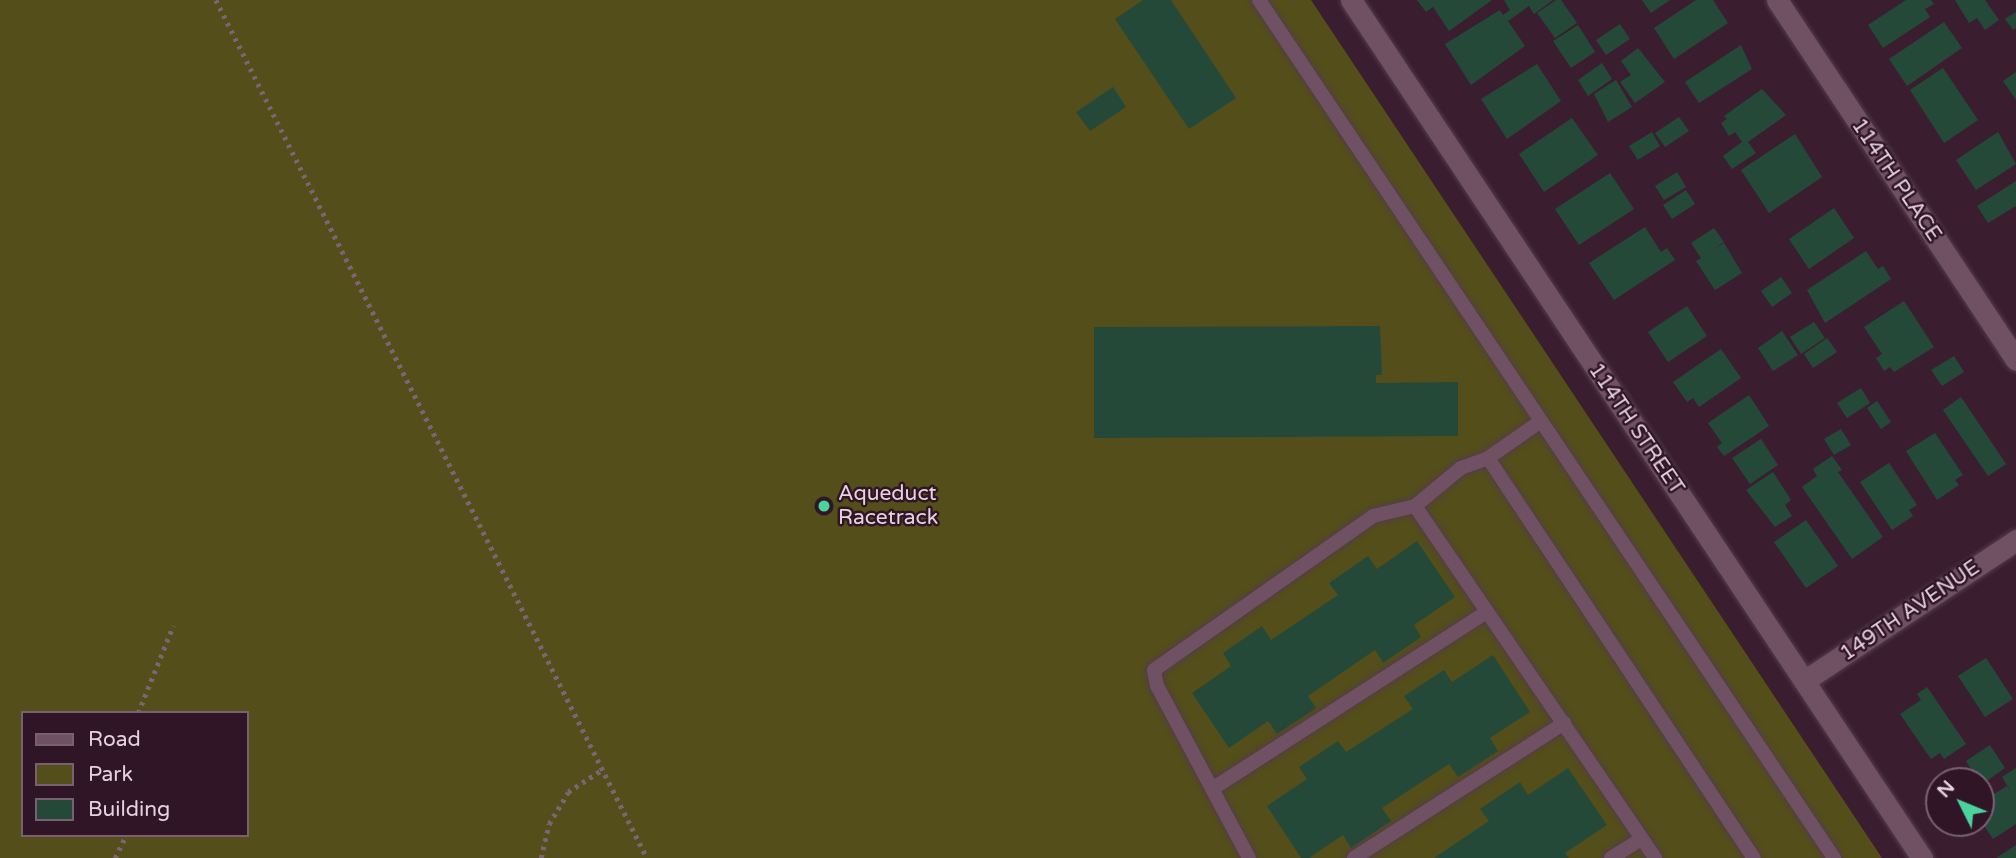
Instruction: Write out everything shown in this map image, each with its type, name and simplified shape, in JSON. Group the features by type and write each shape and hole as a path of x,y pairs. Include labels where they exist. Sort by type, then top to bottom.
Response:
{"street":[{"name":"114TH STREET","path":"1351,0 1922,858"},
{"name":"114TH PLACE","path":"1777,0 2016,360"},
{"name":"149TH AVENUE","path":"1804,681 2016,540"}],"lane":[{"path":"1259,0 1834,858"},
{"path":"1249,858 1157,686 1154,670 1373,516 1415,506 1461,468 1488,458 1541,421"},
{"path":"1488,458 1754,858"},
{"path":"1415,506 1655,858"},
{"path":"1212,789 1488,612"},
{"path":"1354,858 1564,723"},
{"path":"1611,858 1642,839"}],"path":[{"path":"216,0 647,858"},
{"path":"139,711 173,626"},
{"path":"541,858 549,824 568,792 603,769"},
{"path":"115,858 125,837"}],"green space":[{"name":"Aqueduct Racetrack","path":"0,0 1311,0 1882,858 0,858"}],"building":[{"path":"1143,0 1171,0 1236,98 1189,129 1115,19"},
{"path":"1417,0 1492,0 1449,31 1433,7 1426,12"},
{"path":"1504,0 1553,0 1534,14 1529,6 1508,21 1525,46 1471,85 1445,44 1500,10 1503,15 1510,10"},
{"path":"1556,0 1561,0 1577,23 1555,38 1537,13"},
{"path":"1642,0 1670,0 1651,13"},
{"path":"1696,0 1713,0 1728,23 1674,59 1654,28"},
{"path":"1906,0 1931,0 1934,4 1925,9 1930,17 1883,48 1868,25"},
{"path":"1955,0 1985,0 1999,20 1985,30 1977,18 1969,23"},
{"path":"2016,12 2016,28 2013,30 2005,19"},
{"path":"1944,22 1962,48 1907,86 1889,59"},
{"path":"1620,24 1630,39 1606,55 1596,40"},
{"path":"1578,25 1595,52 1571,68 1553,41"},
{"path":"1741,45 1752,69 1699,103 1685,82"},
{"path":"1638,48 1665,82 1635,103 1620,82 1631,75 1621,61"},
{"path":"1602,63 1612,79 1588,96 1578,80"},
{"path":"1537,64 1561,101 1507,139 1481,99"},
{"path":"1943,68 1978,120 1944,143 1910,90"},
{"path":"2016,72 2016,100 2003,81"},
{"path":"1616,80 1632,107 1608,122 1594,94"},
{"path":"1113,87 1126,107 1090,131 1076,112"},
{"path":"1762,89 1786,115 1748,142 1756,153 1732,169 1723,156 1742,142 1735,132 1729,136 1721,123 1727,119 1724,116"},
{"path":"1679,117 1689,131 1665,147 1655,133"},
{"path":"1572,118 1598,155 1544,192 1519,154"},
{"path":"1652,132 1660,146 1638,160 1629,146"},
{"path":"1998,132 2016,164 1976,190 1956,160"},
{"path":"1795,134 1822,177 1769,213 1741,170"},
{"path":"1677,172 1686,187 1664,200 1655,186"},
{"path":"1610,173 1634,209 1579,245 1555,209"},
{"path":"2016,181 2016,206 1988,223 1977,206"},
{"path":"1686,190 1695,204 1672,219 1663,205"},
{"path":"1834,208 1854,238 1809,269 1789,239"},
{"path":"1645,227 1661,252 1667,248 1675,260 1614,300 1589,263"},
{"path":"1714,228 1724,242 1714,249 1724,243 1742,273 1715,290 1696,261 1701,258 1691,243"},
{"path":"1866,251 1878,269 1883,266 1891,279 1825,323 1807,290"},
{"path":"1781,277 1792,293 1772,307 1761,291"},
{"path":"1904,301 1934,347 1894,372 1890,367 1884,371 1876,358 1882,354 1864,327"},
{"path":"1687,306 1707,336 1668,362 1648,332"},
{"path":"1814,322 1825,338 1801,354 1790,337"},
{"path":"1380,326 1382,375 1376,375 1376,383 1458,382 1458,436 1094,438 1094,327"},
{"path":"1782,331 1798,355 1773,371 1758,348"},
{"path":"1827,338 1837,352 1813,368 1804,354"},
{"path":"1721,349 1741,378 1699,407 1693,398 1687,402 1673,382"},
{"path":"1954,356 1964,372 1942,386 1931,370"},
{"path":"1861,388 1870,403 1847,418 1837,403"},
{"path":"1749,395 1769,426 1724,456 1717,447 1722,443 1708,423"},
{"path":"1961,397 2006,464 1988,476 1943,410"},
{"path":"1877,401 1891,422 1881,429 1867,408"},
{"path":"1841,429 1851,445 1834,455 1824,439"},
{"path":"1935,433 1963,475 1955,480 1959,485 1937,500 1906,451"},
{"path":"1761,439 1778,465 1750,484 1732,458"},
{"path":"1832,456 1842,470 1838,472 1883,537 1852,559 1802,487 1817,476 1813,469"},
{"path":"1889,463 1917,505 1909,510 1913,516 1892,530 1860,482"},
{"path":"1773,472 1791,500 1785,505 1792,516 1775,527 1746,490"},
{"path":"1806,520 1838,566 1806,588 1774,542"},
{"path":"1417,541 1455,597 1414,625 1421,637 1383,663 1375,650 1308,696 1316,708 1277,734 1268,721 1229,748 1192,693 1231,666 1223,653 1262,626 1271,640 1338,595 1329,583 1368,556 1377,569"},
{"path":"1493,655 1530,712 1490,738 1498,751 1458,777 1449,764 1382,808 1391,821 1351,848 1343,835 1309,858 1301,858 1267,806 1307,779 1299,767 1338,741 1346,752 1413,709 1404,696 1444,670 1452,682"},
{"path":"1986,658 2013,699 1985,717 1958,676"},
{"path":"1927,687 1966,744 1944,759 1940,753 1931,759 1900,714 1921,700 1917,694"},
{"path":"1990,745 2005,768 1995,775 1995,767 1970,767 1966,761"},
{"path":"1568,768 1607,825 1565,853 1569,858 1434,858 1489,821 1480,809 1520,782 1528,795"},
{"path":"2016,768 2016,824 1993,839 1995,793 2007,786 2012,793 2002,777"},
{"path":"2016,845 2016,858 1996,858"}],"place":[{"name":"Aqueduct Racetrack","path":"824,506"}]}
